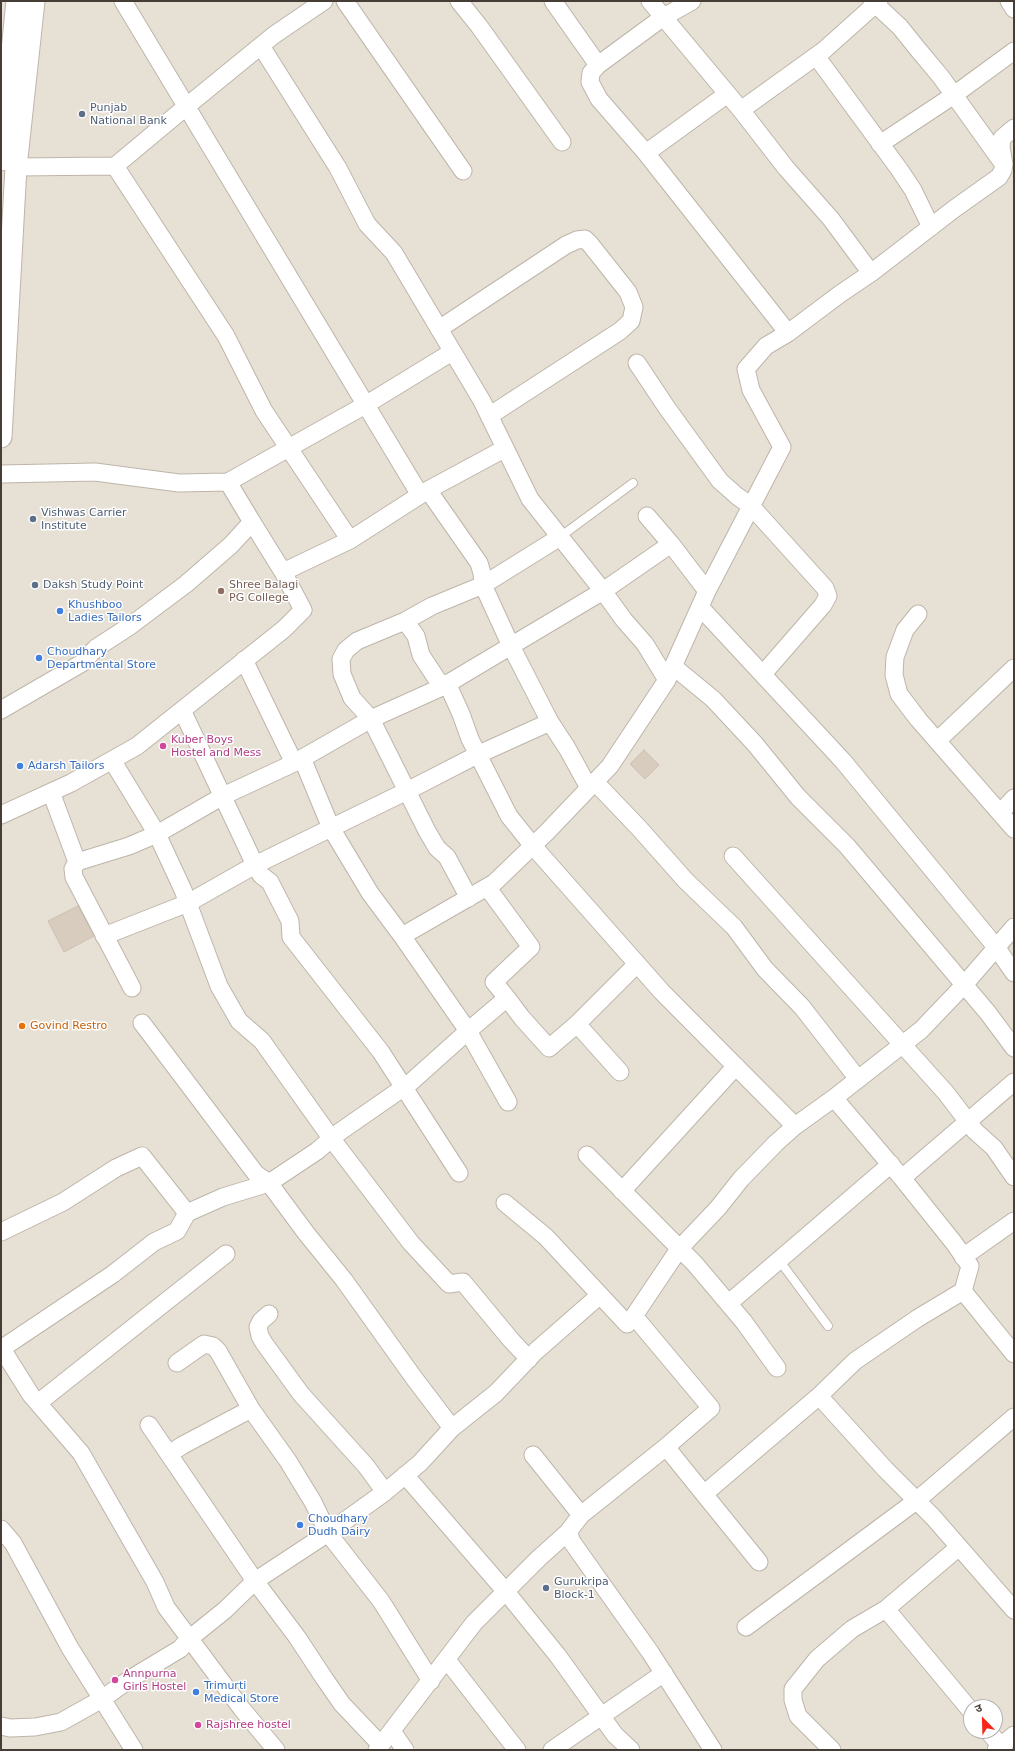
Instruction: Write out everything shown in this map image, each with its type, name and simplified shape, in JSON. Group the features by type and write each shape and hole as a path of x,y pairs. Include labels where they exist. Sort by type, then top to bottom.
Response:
{"street":[{"path":"1,438 8,164 16,1"},
{"path":"8,164 34,1"},
{"path":"123,1 367,404 424,493 479,563 483,585 511,646 550,722 592,785 640,828 686,881 734,927 765,969 802,1007 858,1079"},
{"path":"8,164 115,166 261,46 324,1"},
{"path":"345,1 463,171"},
{"path":"459,1 480,26 562,142"},
{"path":"553,1 598,65"},
{"path":"650,1 662,18 741,110 786,168 831,219 871,273"},
{"path":"692,1 662,18 598,65 591,73 590,82 599,99 646,153 788,333"},
{"path":"1009,1 1014,8"},
{"path":"741,110 816,56 875,2 900,27 954,95 1004,164"},
{"path":"261,46 338,168 367,224 394,253 482,401 504,449 530,499 603,591 624,620 670,673 713,699 755,744 798,797 847,846 988,1012 1014,1048"},
{"path":"880,144 954,95 1014,51"},
{"path":"816,56 913,190 931,227"},
{"path":"646,153 726,94"},
{"path":"402,936 494,883 533,846 610,766 670,673 707,591 782,447 751,390 746,369 766,346 788,333 871,273 999,177 1004,170 1001,147 1002,138 1014,128"},
{"path":"115,166 226,336 264,411 350,540"},
{"path":"439,329 566,245 577,240 585,239 590,244 628,292 634,307 631,321 620,331 489,416"},
{"path":"1,474 95,472 179,483 228,482 367,404 452,352"},
{"path":"638,363 667,408 720,481 736,496 752,506 819,579 825,588 828,596 823,605 764,674"},
{"path":"283,572 350,540 424,493 504,449"},
{"path":"1,815 51,792 138,746 284,629 303,610 283,572 228,482"},
{"path":"647,516 671,544 707,591"},
{"path":"1,710 82,664 96,648 130,626 186,584 231,545 252,522"},
{"path":"469,898 447,857 437,848 427,831 371,719 352,698 342,674 341,659 346,650 357,641 405,621 432,606 483,585 560,537"},
{"path":"132,988 74,877 73,870 77,862 129,846 157,834 223,796 298,760 371,719 444,685 603,591 671,544"},
{"path":"700,607 844,761 996,947 1014,973"},
{"path":"918,614 905,630 895,657 894,675 899,694 937,741 1014,829"},
{"path":"405,621 416,636 421,655 444,685 477,755 509,816 533,846 662,992 795,1126"},
{"path":"244,660 298,760 331,828 370,892 468,1031 508,1102"},
{"path":"937,741 1014,668"},
{"path":"182,710 255,865 261,875 270,882 290,921 291,937 381,1052 459,1173"},
{"path":"104,936 188,903 255,865 477,755 550,722"},
{"path":"112,760 157,834 188,903 219,986 238,1020 262,1041 331,1138 411,1243 449,1284 463,1282 511,1340 529,1359"},
{"path":"51,792 77,862"},
{"path":"1000,813 1014,798"},
{"path":"733,856 946,1093 975,1131 994,1148 1014,1176"},
{"path":"487,887 531,948 494,982 522,1018 549,1048 577,1024 637,964"},
{"path":"505,1203 546,1237 627,1324 679,1249 718,1208 741,1179 776,1143 795,1126 834,1098 921,1030 964,985 1014,927"},
{"path":"276,1750 264,1737 188,1639 166,1607 155,1582 81,1453 31,1395 2,1349 113,1274 154,1242 177,1231 187,1213 223,1197 269,1183 317,1151 331,1138 404,1087 507,998"},
{"path":"142,1023 256,1174 269,1183 306,1233 344,1280 414,1378 452,1428"},
{"path":"577,1024 620,1072"},
{"path":"622,1191 736,1066"},
{"path":"902,1178 1014,1082"},
{"path":"704,1494 819,1396 855,1361 918,1318 963,1291 970,1266 964,1257 891,1164 834,1098"},
{"path":"587,1155 695,1264 729,1303 777,1368"},
{"path":"1,1232 63,1202 116,1168 142,1156 187,1213"},
{"path":"729,1303 891,1164"},
{"path":"964,1257 1014,1221"},
{"path":"38,1402 226,1254"},
{"path":"963,1291 1014,1354"},
{"path":"1,1726 10,1728 35,1727 61,1722 102,1699 130,1679 180,1649 188,1639 225,1610 255,1581 328,1533 385,1492 420,1462 452,1428 496,1393 529,1359 600,1295"},
{"path":"269,1314 258,1327 260,1336 264,1343 301,1394 366,1466 385,1492"},
{"path":"149,1425 255,1581 297,1637 342,1704 379,1747 474,1623 507,1592 539,1558 568,1532 581,1515 666,1447 711,1408 634,1316"},
{"path":"177,1363 204,1344 213,1346 218,1351 251,1409 288,1461 313,1502 328,1533 381,1601 431,1681"},
{"path":"819,1396 1014,1610"},
{"path":"169,1454 251,1409"},
{"path":"746,1627 916,1501 1014,1417"},
{"path":"666,1447 759,1562"},
{"path":"533,1455 581,1515"},
{"path":"405,1475 507,1592 558,1656 615,1735 631,1750"},
{"path":"1,1529 13,1543 70,1648 134,1750"},
{"path":"568,1532 575,1547 650,1652 713,1750"},
{"path":"832,1750 798,1716 793,1700 793,1689 817,1659 846,1634 886,1609 959,1548"},
{"path":"886,1609 963,1701"},
{"path":"447,1660 517,1750"},
{"path":"552,1750 664,1673"},
{"path":"392,1731 406,1750"},
{"path":"993,1739 1000,1749 1014,1735"}],"lane":[{"path":"560,537 633,483"},
{"path":"779,1260 828,1326"}],"shaded area":[{"path":"1,1 1014,1 1014,1750 1,1750"}],"building":[{"path":"644,750 659,765 645,779 630,764"},
{"path":"78,906 94,936 64,952 48,921"}],"place":[{"name":"Punjab National Bank","path":"82,114"},
{"name":"Vishwas Carrier Institute","path":"33,519"},
{"name":"Daksh Study Point","path":"35,585"},
{"name":"Shree Balagi PG College","path":"221,591"},
{"name":"Khushboo Ladies Tailors","path":"60,611"},
{"name":"Choudhary Departmental Store","path":"39,658"},
{"name":"Kuber Boys Hostel and Mess","path":"163,746"},
{"name":"Adarsh Tailors","path":"20,766"},
{"name":"Govind Restro","path":"22,1026"},
{"name":"Choudhary Dudh Dairy","path":"300,1525"},
{"name":"Gurukripa Block-1","path":"546,1588"},
{"name":"Annpurna Girls Hostel","path":"115,1680"},
{"name":"Trimurti Medical Store","path":"196,1692"},
{"name":"Rajshree hostel","path":"198,1725"}]}
